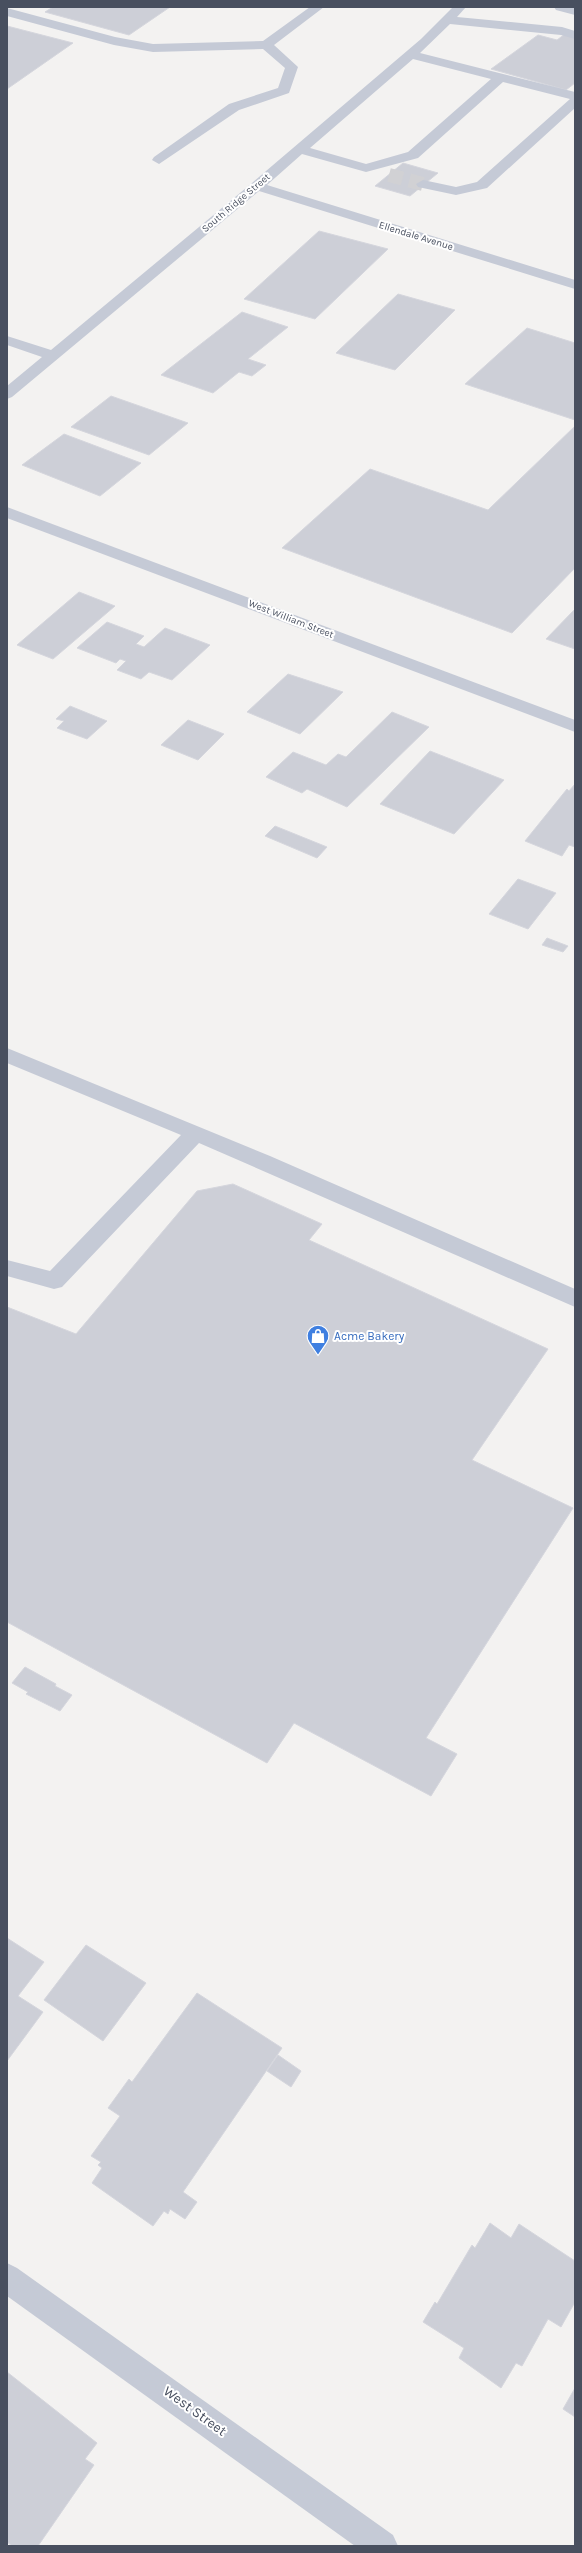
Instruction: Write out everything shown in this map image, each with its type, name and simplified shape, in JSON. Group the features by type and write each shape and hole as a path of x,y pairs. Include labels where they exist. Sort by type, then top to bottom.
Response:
{"street":[{"path":"7,12 114,41 153,48 266,45 318,7"},
{"name":"South Ridge Street","path":"7,394 257,186 410,54 460,7"},
{"path":"560,7 575,11"},
{"path":"447,20 533,30 562,31 575,35"},
{"path":"160,160 234,107 284,90 292,68 266,45"},
{"path":"410,54 575,96"},
{"path":"366,168 413,155 501,76"},
{"path":"423,184 456,191 482,185 575,101"},
{"path":"300,149 389,175"},
{"name":"Ellendale Avenue","path":"257,186 575,284"},
{"path":"7,340 53,356"},
{"name":"West William Street","path":"7,512 575,726"},
{"path":"7,1055 196,1133 575,1298"},
{"path":"7,1268 54,1281 196,1133"},
{"name":"West Street","path":"7,2278 382,2546"}],"building":[{"path":"53,7 170,7 129,35 45,12"},
{"path":"7,26 73,43 7,89"},
{"path":"565,34 575,37 575,83 566,90 491,69 538,35 557,40"},
{"path":"403,163 438,173 410,196 375,186"},
{"path":"319,231 388,249 315,319 244,299"},
{"path":"398,294 455,310 395,370 336,353"},
{"path":"242,312 288,327 248,359 266,365 252,376 239,372 213,393 161,375"},
{"path":"527,328 575,343 575,420 465,384"},
{"path":"111,396 188,423 149,455 71,427"},
{"path":"575,426 575,568 512,633 282,548 370,469 488,510"},
{"path":"64,434 141,463 100,496 22,465"},
{"path":"79,592 115,606 53,659 17,645"},
{"path":"575,609 575,649 546,639"},
{"path":"107,622 144,636 136,644 144,647 165,628 210,645 172,680 149,672 141,679 117,670 126,661 120,659 116,663 77,648"},
{"path":"288,674 343,692 300,734 247,712"},
{"path":"70,706 107,721 87,739 57,728 64,721 56,719"},
{"path":"392,712 429,727 347,807 307,789 302,793 266,777 293,752 326,765 338,754 346,757"},
{"path":"188,720 224,734 198,760 161,745"},
{"path":"430,751 504,780 454,834 380,804"},
{"path":"575,784 575,847 569,845 562,856 525,841 567,789 569,791"},
{"path":"275,826 327,847 317,858 265,836"},
{"path":"518,879 556,893 528,929 489,914"},
{"path":"547,938 568,946 563,952 542,945"},
{"path":"233,1184 322,1224 309,1240 548,1349 472,1460 573,1508 426,1738 457,1754 431,1796 294,1723 267,1763 7,1622 7,1307 76,1334 197,1191"},
{"path":"25,1667 56,1684 55,1686 72,1695 60,1711 26,1694 28,1692 12,1683"},
{"path":"7,1938 44,1962 18,1996 43,2012 7,2061"},
{"path":"86,1945 146,1983 103,2041 44,2000"},
{"path":"197,1993 282,2048 183,2192 197,2202 185,2219 170,2209 168,2214 164,2211 153,2226 92,2183 102,2168 98,2165 101,2162 91,2156 120,2116 108,2108 129,2079 132,2082"},
{"path":"278,2055 301,2071 291,2087 267,2071"},
{"path":"490,2223 511,2238 519,2224 575,2261 575,2302 561,2327 548,2319 522,2366 516,2363 501,2388 459,2358 464,2348 423,2322 435,2302 437,2304 472,2245 475,2248"},
{"path":"7,2372 97,2443 85,2459 94,2465 38,2546 12,2546 7,2542"},
{"path":"575,2388 575,2417 563,2409"}],"tunnel":[{"path":"389,175 423,184"}],"place":[{"name":"Acme Bakery","path":"318,1356"}]}
